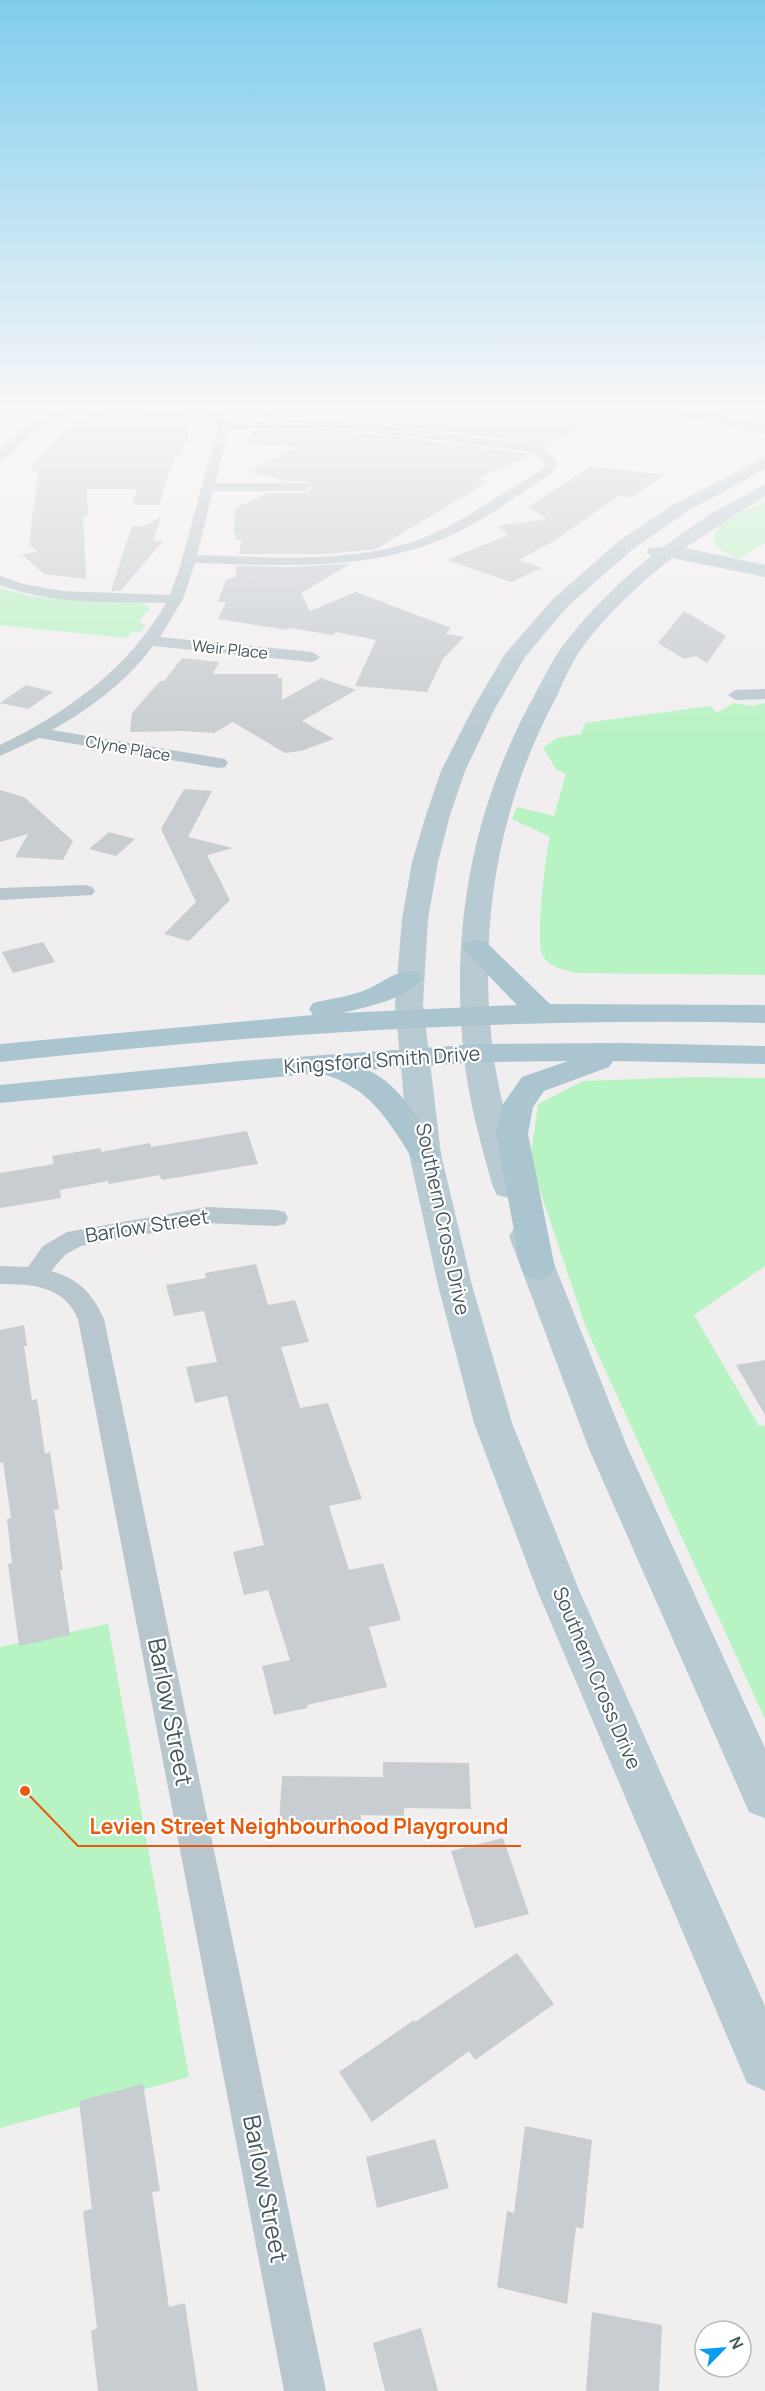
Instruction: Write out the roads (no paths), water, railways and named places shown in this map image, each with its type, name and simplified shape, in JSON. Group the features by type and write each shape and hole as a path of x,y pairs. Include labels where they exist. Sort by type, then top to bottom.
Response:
{"main road":[{"name":"Southern Cross Drive","path":"670,516 607,560 561,602 516,654 483,710 453,771 425,862 415,919 409,978 410,1019 425,1154 454,1285 493,1423 558,1590 765,2064"},
{"path":"722,516 698,530 640,574 599,615 562,662 520,741 491,831 483,870 476,948 476,1015 492,1121 505,1172 569,1354 641,1527 765,1797"},
{"path":"656,524 648,536 649,540 657,548 675,557 765,571"},
{"path":"698,530 704,549 722,564"},
{"path":"607,560 638,554 668,553"},
{"path":"640,574 678,567 722,564 765,577"},
{"path":"476,948 543,1013"},
{"path":"271,1027 311,1011 373,997 409,978"},
{"name":"Kingsford Smith Drive","path":"0,1053 271,1027 476,1015 765,1014"},
{"path":"538,1268 512,1134 517,1107 533,1084 622,1052"},
{"name":"Kingsford Smith Drive","path":"0,1094 318,1064 480,1053 622,1052 765,1055"},
{"path":"318,1064 347,1070 373,1083 391,1103 425,1154"}],"street":[{"path":"0,751 38,733 73,711 106,685 149,641 176,599 200,516"},
{"path":"189,559 328,559 402,548 436,537 473,516"},
{"path":"0,580 17,587 59,594 176,599"},
{"name":"Weir Place","path":"149,641 312,657"},
{"path":"736,695 765,694"},
{"name":"Clyne Place","path":"38,733 219,763"},
{"path":"0,894 85,891"},
{"name":"Barlow Street","path":"36,1275 47,1255 61,1243 76,1238 207,1215 276,1218"},
{"name":"Barlow Street","path":"0,1275 36,1275 50,1279 74,1291 88,1308 305,2391"}],"place":[{"name":"Levien Street Neighbourhood Playground","path":"25,1791"}]}
